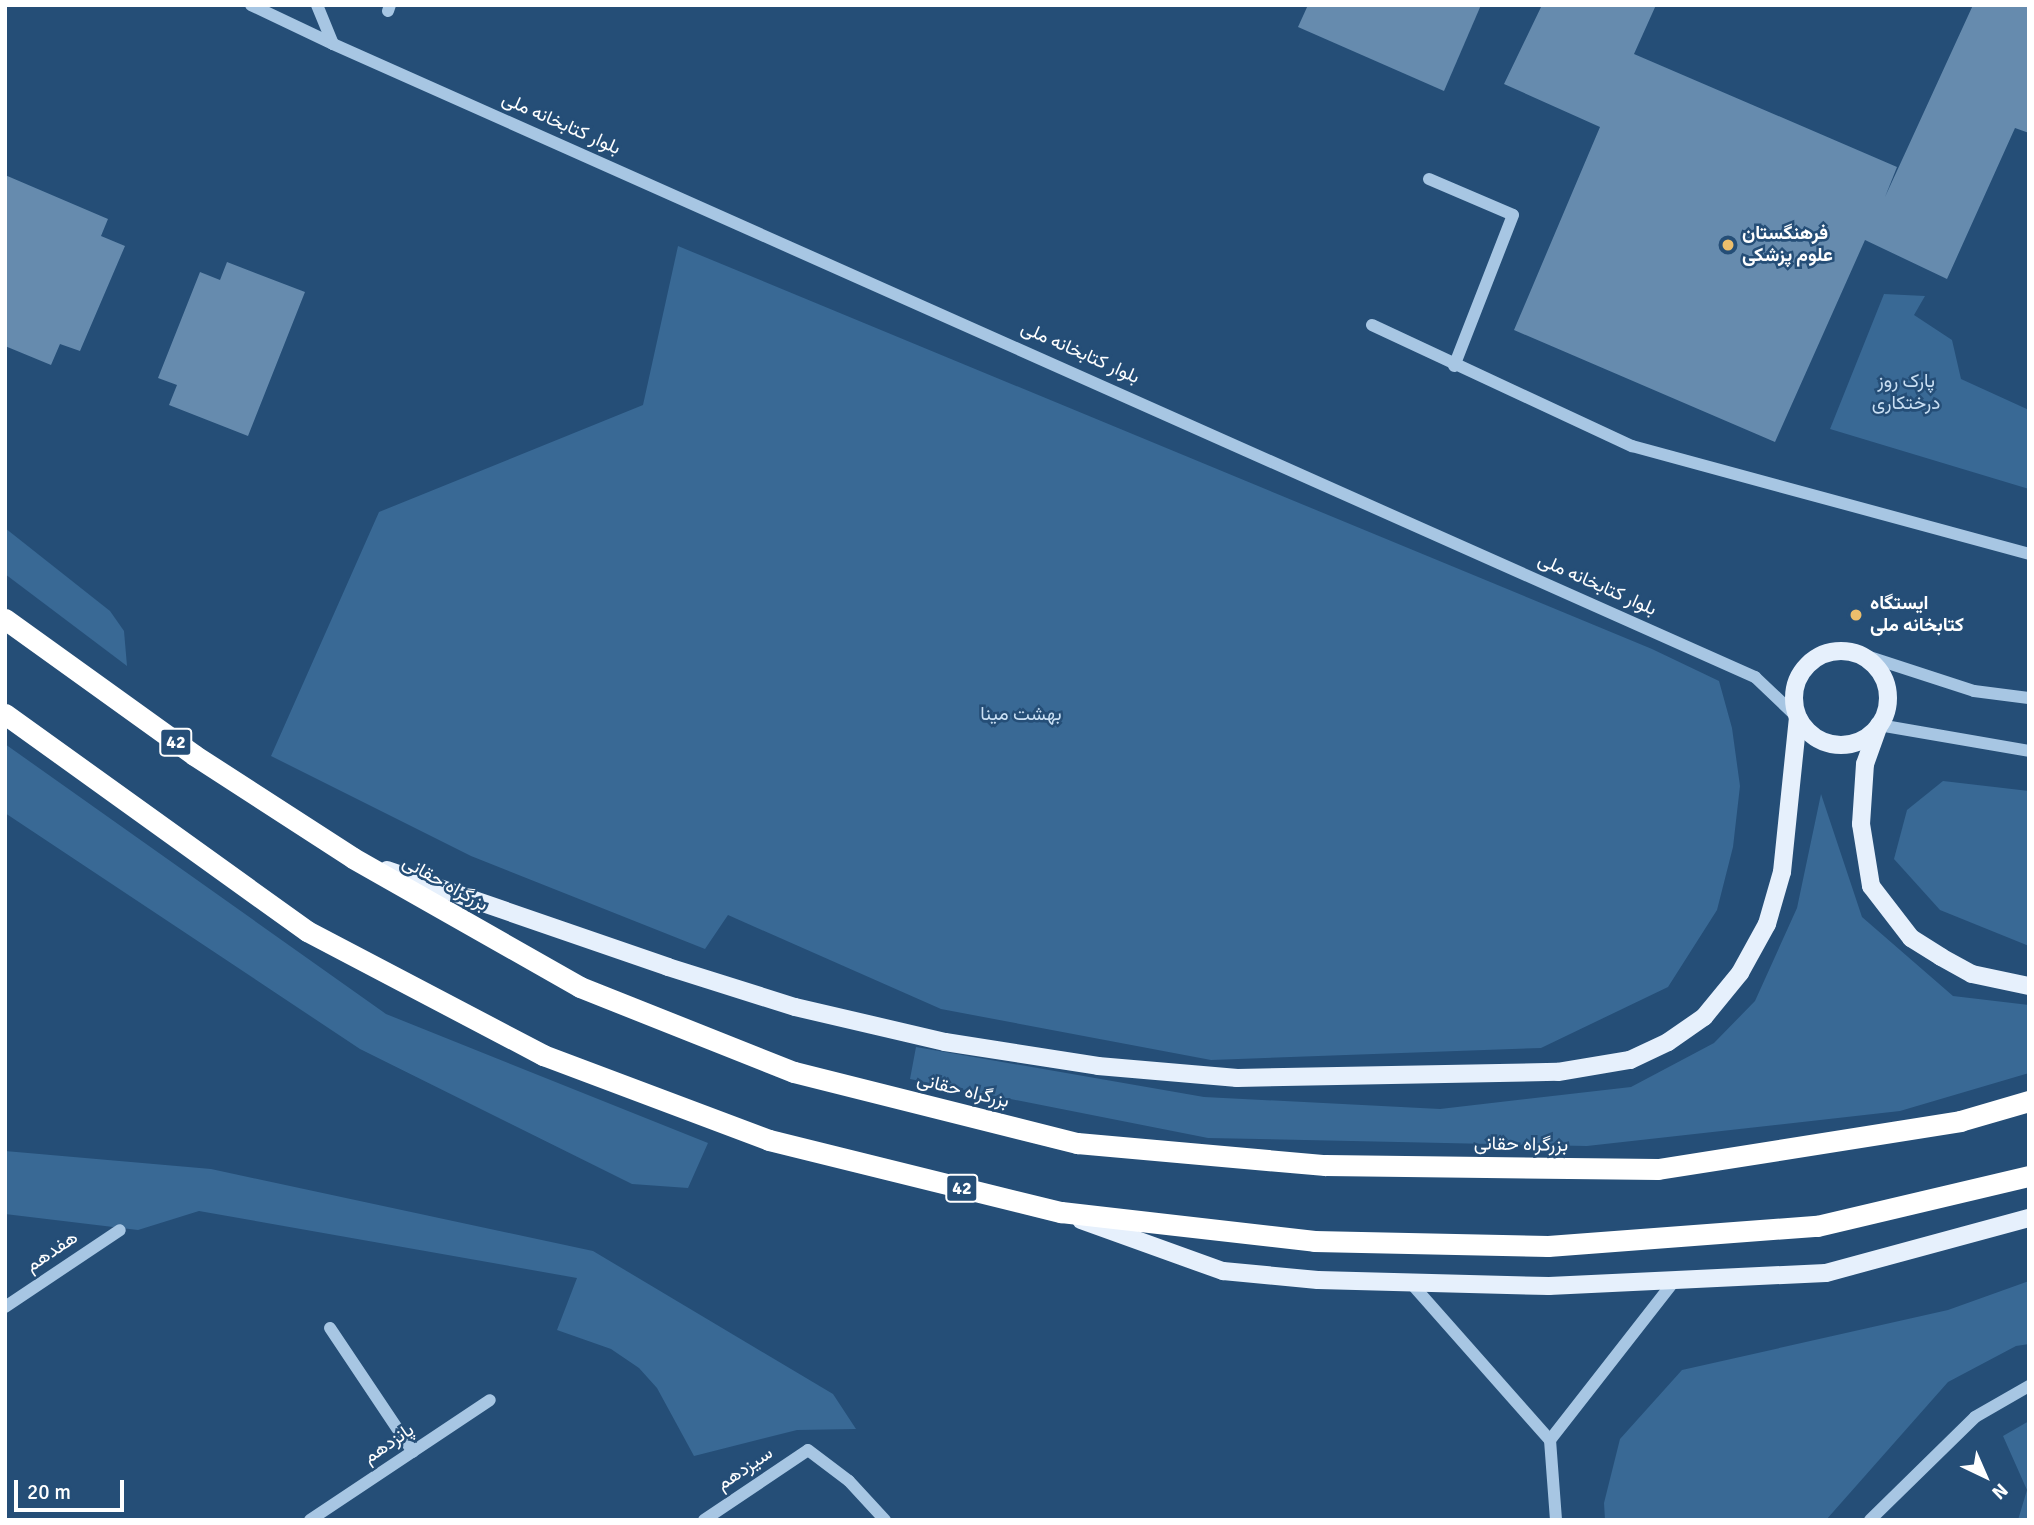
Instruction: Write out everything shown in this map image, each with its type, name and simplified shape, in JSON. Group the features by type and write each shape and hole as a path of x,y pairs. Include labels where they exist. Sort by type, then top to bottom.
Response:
{"highway":[{"name":"بزرگراه حقانی","path":"5,619 194,755 352,858 580,987 794,1072 1077,1143 1325,1165 1658,1169 1960,1121 2029,1101"},
{"name":"42","path":"5,714 307,931 543,1055 769,1140 1061,1212 1314,1241 1548,1246 1817,1226 2029,1176"}],"main road":[{"path":"352,858 680,971 795,1006 945,1042 1098,1066 1237,1078 1558,1072 1630,1060 1668,1042 1704,1017 1740,973 1767,923 1782,872 1798,718 1794,689 1799,674 1821,654 1851,651 1866,657 1885,680 1889,696 1865,764 1861,824 1871,887 1912,938 1941,957 1972,974 2029,986"},
{"path":"1798,718 1814,736 1836,745 1868,737 1879,725"},
{"path":"1061,1212 1223,1271 1318,1280 1549,1286 1826,1273 2029,1218"}],"street":[{"name":"بلوار کتابخانه ملی","path":"251,5 332,44 1755,677 1798,718"},
{"path":"317,5 332,44"},
{"path":"1429,179 1513,215 1454,366"},
{"path":"1372,325 1454,366 1632,446 2029,554"},
{"path":"1851,651 1974,691 2029,698"},
{"path":"1879,725 2029,751"},
{"name":"هفدهم","path":"5,1307 120,1230"},
{"path":"1550,1440 1675,1280"},
{"path":"1410,1282 1550,1440 1556,1520"},
{"path":"330,1328 413,1452"},
{"path":"1870,1520 1975,1417 2029,1387"},
{"name":"پانزدهم","path":"310,1520 490,1400"},
{"name":"سیزدهم","path":"704,1520 808,1450 849,1481 885,1520"}],"green space":[{"name":"بهشت مينا","path":"678,246 1652,649 1719,681 1732,728 1740,786 1733,847 1717,910 1668,987 1541,1048 1211,1060 941,1009 728,915 705,949 471,856 271,756 379,512 643,405"},
{"name":"پارک روز درختکاری","path":"1884,294 1925,296 1914,315 1952,340 1961,379 2029,410 2029,489 1830,429"},
{"path":"5,528 110,611 124,631 127,666 5,574"},
{"path":"5,744 386,1014 708,1143 688,1188 632,1184 360,1049 5,813"},
{"path":"1943,781 2029,791 2029,946 1940,910 1894,859 1907,810"},
{"path":"1821,794 1862,917 1953,996 2029,1005 2029,1073 1900,1111 1587,1146 1208,1138 910,1079 916,1047 1204,1097 1440,1109 1631,1087 1714,1043 1755,1001 1797,908"},
{"path":"5,1151 211,1169 593,1251 833,1394 856,1429 797,1430 694,1456 657,1388 639,1368 611,1349 557,1330 577,1278 199,1211 138,1230 5,1214"},
{"path":"2029,1281 2029,1344 2016,1346 1948,1382 1826,1520 1605,1520 1604,1503 1620,1439 1682,1370 1948,1310"},
{"path":"2029,1421 2029,1520 2018,1520 2027,1490 2003,1436"}],"building":[{"path":"1308,5 1481,5 1444,91 1298,27"},
{"path":"1542,5 1656,5 1634,54 1897,167 1885,197 1973,5 2029,5 2029,133 2015,128 1947,279 1865,240 1775,442 1514,330 1600,127 1504,84"},
{"path":"5,175 108,219 101,236 125,246 80,351 60,344 51,365 5,346"},
{"path":"227,262 305,292 248,436 169,405 177,385 158,378 200,272 220,280"}],"place":[{"name":"فرهنگستان علوم پزشکی","path":"1728,245"},
{"name":"ایستگاه کتابخانه ملی","path":"1856,615"}]}
